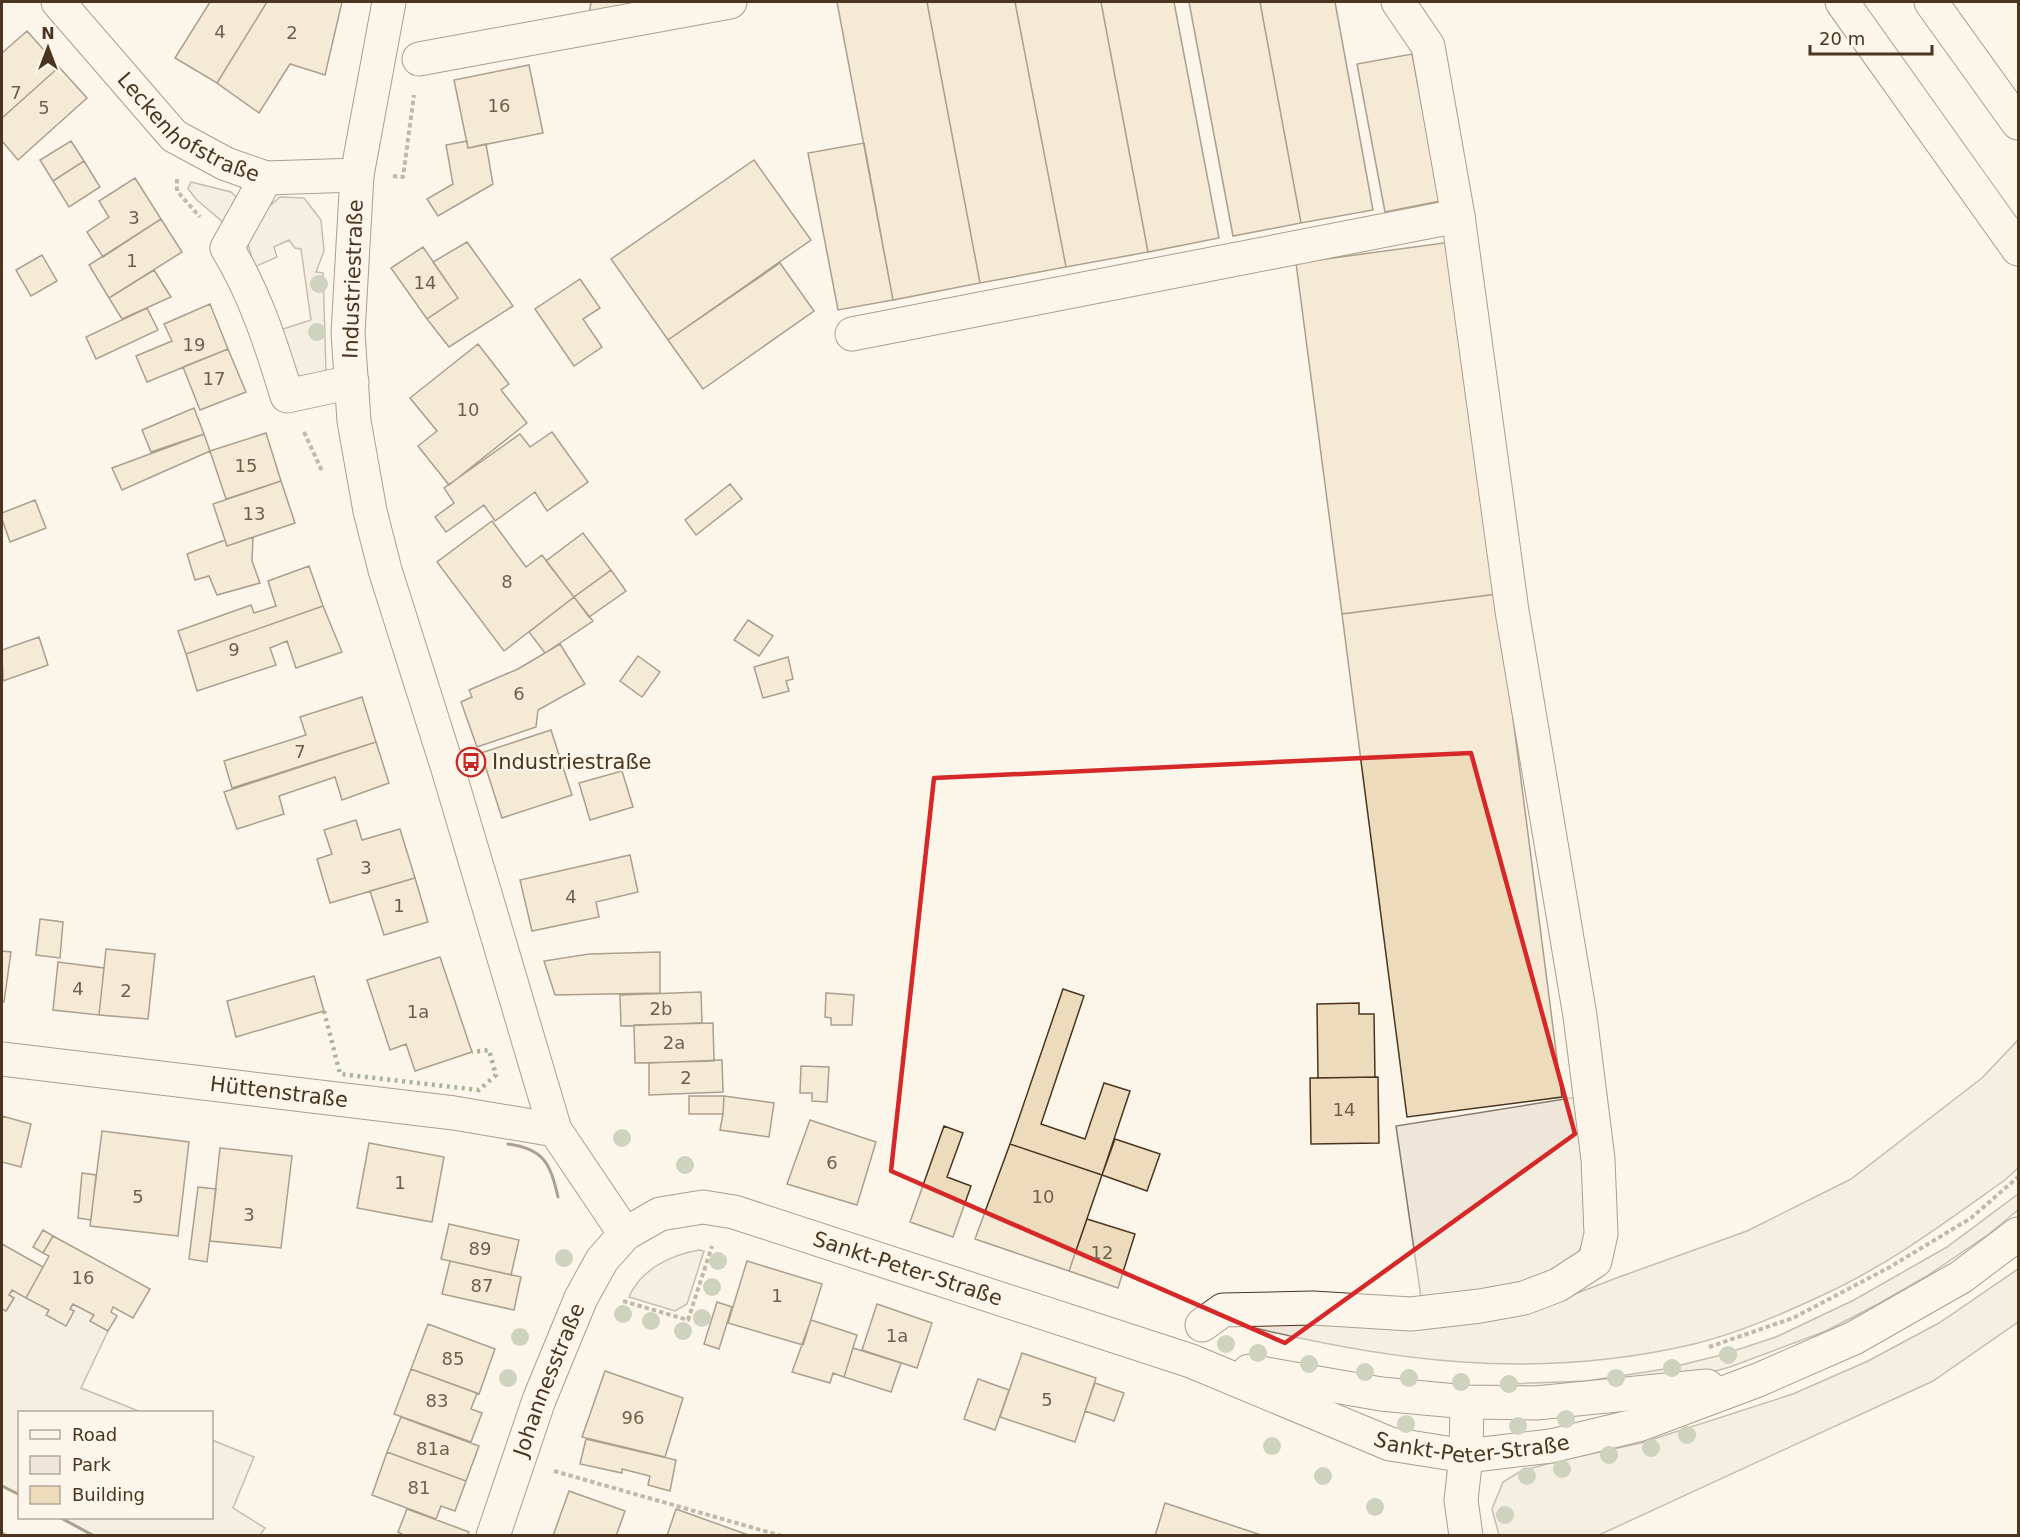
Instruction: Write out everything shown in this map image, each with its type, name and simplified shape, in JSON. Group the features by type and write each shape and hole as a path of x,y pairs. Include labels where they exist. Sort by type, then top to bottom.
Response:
{"main road":[{"name":"Leckenhofstraße","path":"58,2 174,136 226,164 266,178 357,175"},
{"name":"Industriestraße","path":"389,2 357,175 348,333 356,432 370,511 385,570 452,781 555,1130 625,1234"},
{"path":"419,59 730,2"},
{"path":"1202,1325 1223,1310 1313,1308 1411,1314 1524,1298 1558,1285 1595,1261 1601,1234 1598,1159 1580,1016 1512,611 1458,216 1428,45 1398,2"},
{"path":"1842,2 2019,249"},
{"path":"1931,2 2019,123"},
{"path":"266,178 227,248 244,276 265,327 286,396 352,382"},
{"path":"852,334 1458,216"},
{"name":"Hüttenstraße","path":"2,1059 454,1113 555,1130"},
{"name":"Sankt-Peter-Straße","path":"625,1234 660,1214 703,1207 734,1212 1191,1361 1390,1444 1466,1456 1551,1446 1638,1425 1758,1380 1854,1338 1961,1278 2019,1234"},
{"name":"Johannesstraße","path":"493,1536 539,1401 581,1298 602,1260 625,1234"},
{"name":"Sankt-Peter-Straße","path":"1191,1361 1381,1394 1467,1402 1536,1402 1758,1380"},
{"path":"1466,1536 1461,1500 1466,1456 1467,1402"}],"path":[{"path":"174,136 177,191 227,248"},
{"path":"1701,1350 1793,1318 1890,1267 1971,1218 2019,1177"},
{"path":"618,1300 688,1320 713,1243"},
{"path":"574,1476 782,1536"}],"highlighted area":[{"path":"1471,753 1575,1134 1285,1343 891,1171 934,778"}],"green space":[{"path":"191,182 231,192 238,199 224,223 197,200 188,189"},
{"path":"280,197 304,198 321,220 324,251 316,272 323,273 326,372 312,378 297,376 277,331 311,320 301,249 295,248 289,240 274,247 277,257 254,267 248,244 258,216"},
{"path":"2018,1040 2018,1168 2005,1180 1895,1256 1849,1282 1744,1329 1711,1340 1634,1356 1575,1362 1517,1364 1459,1362 1401,1356 1344,1347 1227,1321 1523,1314 1747,1231 1851,1179 1982,1078"},
{"path":"1577,1097 1587,1232 1579,1251 1551,1275 1422,1304 1396,1126"},
{"path":"2018,1194 2018,1210 1989,1234 1927,1276 1826,1331 1730,1367 1689,1378 1502,1396 1502,1384 1587,1381 1665,1369 1721,1355 1776,1337 1854,1300 1947,1247"},
{"path":"699,1250 704,1251 687,1304 675,1311 629,1297 634,1287 649,1271 668,1260"},
{"path":"2018,1269 2018,1322 1933,1381 1599,1535 1499,1535 1492,1509 1503,1482 1521,1471 1641,1443 1793,1394 1868,1361 1939,1323"},
{"path":"12,1290 49,1310 66,1325 74,1311 70,1309 73,1304 94,1315 91,1321 108,1331 81,1388 138,1411 18,1411 18,1494 2,1486 2,1309 6,1311 14,1298 9,1295"},
{"path":"213,1440 254,1457 233,1508 265,1528 260,1535 94,1535 63,1519 213,1519"}],"building":[{"path":"210,2 267,2 217,83 175,58"},
{"path":"267,2 342,2 325,75 290,64 259,113 217,83"},
{"path":"591,2 637,2 636,11 589,15"},
{"path":"837,2 927,2 980,283 893,300"},
{"path":"927,2 1015,2 1066,267 980,283"},
{"path":"1015,2 1101,2 1148,252 1066,267"},
{"path":"1101,2 1174,2 1219,238 1148,252"},
{"path":"1189,2 1260,2 1301,223 1233,236"},
{"path":"1260,2 1335,2 1373,210 1301,223"},
{"path":"27,31 59,67 2,118 2,53"},
{"path":"1412,54 1440,201 1385,212 1357,64"},
{"path":"529,65 543,133 468,148 454,80"},
{"path":"59,67 87,98 18,160 2,141 2,118"},
{"path":"71,141 84,161 53,181 40,160"},
{"path":"467,141 468,148 486,144 493,184 438,216 427,199 453,184 446,145"},
{"path":"864,143 893,300 838,310 808,153"},
{"path":"754,160 811,240 668,340 611,259"},
{"path":"84,161 100,187 69,207 53,181"},
{"path":"135,178 161,219 103,257 87,232 109,217 99,201"},
{"path":"161,219 182,252 109,298 89,265"},
{"path":"467,242 513,306 449,347 427,319 458,298 433,262"},
{"path":"1451,242 1497,594 1342,614 1296,263"},
{"path":"423,247 458,298 427,319 391,268"},
{"path":"42,255 57,281 31,296 16,270"},
{"path":"780,263 814,311 703,389 668,340"},
{"path":"154,270 171,297 122,319 109,298"},
{"path":"580,279 600,308 583,319 602,347 574,366 535,309"},
{"path":"210,304 228,349 147,382 136,356 172,341 164,324"},
{"path":"147,308 158,330 96,359 86,337"},
{"path":"478,344 509,384 501,390 527,423 449,485 418,446 437,431 410,398"},
{"path":"228,349 246,392 200,410 183,367"},
{"path":"194,408 204,434 151,452 142,430"},
{"path":"552,432 588,482 547,511 535,492 495,521 484,505 446,532 435,517 454,503 444,488 520,434 530,447"},
{"path":"266,433 281,481 226,499 210,451"},
{"path":"204,434 210,451 122,490 112,468"},
{"path":"281,481 295,523 227,546 213,504"},
{"path":"730,484 742,499 696,535 685,520"},
{"path":"35,500 46,528 10,542 2,513"},
{"path":"492,521 526,567 542,555 574,597 504,651 437,562"},
{"path":"583,533 611,570 574,597 546,561"},
{"path":"253,537 252,561 260,583 217,595 209,576 195,580 187,554 225,540 227,546"},
{"path":"309,566 323,606 186,654 178,631 251,605 254,613 276,606 268,581"},
{"path":"611,570 626,591 589,617 574,597"},
{"path":"1497,594 1562,1097 1407,1117 1342,614"},
{"path":"574,597 593,621 545,653 529,632"},
{"path":"323,606 342,652 296,668 287,641 270,648 276,665 197,691 186,654"},
{"path":"748,620 773,636 759,656 734,640"},
{"path":"39,637 48,665 3,681 2,650"},
{"path":"560,644 585,684 538,710 536,727 477,747 461,702 472,697 469,690 518,669"},
{"path":"638,656 660,672 642,697 620,681"},
{"path":"788,657 793,679 786,681 789,691 763,698 754,667"},
{"path":"362,697 376,742 232,788 224,761 306,735 300,717"},
{"path":"551,730 572,795 502,818 481,753"},
{"path":"376,742 389,783 342,800 335,777 279,796 284,814 237,829 224,792"},
{"path":"622,771 633,807 590,820 579,783"},
{"path":"356,820 362,840 400,829 415,878 330,903 317,859 332,854 324,830"},
{"path":"630,855 638,892 596,902 599,917 532,931 520,880"},
{"path":"415,878 428,922 384,935 370,891"},
{"path":"40,919 63,922 60,958 36,955"},
{"path":"106,949 155,954 148,1019 99,1015"},
{"path":"2,951 11,952 4,1002 2,1002"},
{"path":"660,952 660,993 555,995 544,961 589,954"},
{"path":"440,957 472,1052 415,1071 406,1044 390,1050 367,980"},
{"path":"58,962 104,968 99,1015 53,1010"},
{"path":"314,976 324,1011 236,1037 227,1001"},
{"path":"1063,989 1084,996 1041,1124 1085,1139 1104,1083 1130,1091 1102,1175 1010,1144"},
{"path":"701,992 702,1023 621,1026 620,995"},
{"path":"826,993 854,995 852,1025 831,1025 831,1018 825,1017"},
{"path":"1359,1003 1359,1014 1374,1014 1375,1077 1318,1078 1317,1004"},
{"path":"713,1023 714,1061 635,1063 634,1025"},
{"path":"722,1060 723,1092 649,1095 649,1063"},
{"path":"801,1066 829,1067 827,1102 812,1101 812,1093 800,1093"},
{"path":"1378,1077 1379,1143 1311,1144 1310,1078"},
{"path":"689,1096 724,1096 723,1114 689,1114"},
{"path":"724,1096 774,1103 769,1137 720,1130"},
{"path":"2,1116 31,1124 21,1167 2,1162"},
{"path":"810,1120 876,1142 857,1205 787,1184"},
{"path":"944,1126 963,1133 947,1177 971,1186 953,1237 910,1222"},
{"path":"102,1131 189,1142 178,1236 90,1226"},
{"path":"1115,1139 1160,1154 1147,1191 1102,1175"},
{"path":"369,1143 444,1157 432,1222 357,1208"},
{"path":"1010,1144 1102,1175 1069,1271 975,1239"},
{"path":"220,1148 292,1156 281,1248 210,1241"},
{"path":"82,1173 96,1175 91,1220 78,1218"},
{"path":"198,1187 216,1189 207,1262 189,1259"},
{"path":"1087,1219 1135,1234 1118,1288 1069,1271"},
{"path":"449,1224 519,1240 511,1275 441,1259"},
{"path":"43,1230 53,1236 43,1253 33,1247"},
{"path":"53,1236 150,1289 133,1318 113,1307 111,1312 117,1316 108,1331 90,1321 94,1315 73,1304 70,1309 74,1311 66,1326 46,1315 49,1310 26,1298 49,1256 43,1253"},
{"path":"2,1244 43,1267 26,1298 12,1290 9,1295 14,1298 6,1311 2,1309"},
{"path":"450,1261 521,1277 514,1310 442,1294"},
{"path":"747,1261 822,1284 803,1345 728,1323"},
{"path":"717,1302 732,1307 719,1349 704,1344"},
{"path":"877,1304 932,1323 917,1368 862,1350"},
{"path":"811,1320 857,1335 844,1377 833,1373 830,1383 792,1372"},
{"path":"428,1324 495,1349 479,1394 411,1369"},
{"path":"853,1348 901,1363 891,1392 844,1377"},
{"path":"1022,1353 1096,1378 1075,1442 1000,1417"},
{"path":"411,1369 477,1393 471,1409 482,1413 471,1442 394,1414"},
{"path":"605,1371 683,1398 665,1457 582,1437"},
{"path":"978,1379 1009,1390 995,1430 964,1419"},
{"path":"1095,1383 1124,1393 1114,1421 1085,1411"},
{"path":"401,1417 479,1446 466,1481 387,1452"},
{"path":"586,1439 676,1460 670,1491 648,1485 650,1476 622,1469 622,1473 580,1464"},
{"path":"387,1452 466,1481 455,1511 441,1506 436,1519 372,1495"},
{"path":"569,1491 625,1511 616,1536 553,1536"},
{"path":"1165,1503 1264,1536 1155,1536"},
{"path":"407,1509 469,1532 467,1536 405,1536 398,1532"},
{"path":"676,1509 751,1536 667,1536"}],"hedge":[{"path":"324,1011 340,1074 479,1090 496,1075 489,1050 472,1052"}],"wall":[{"path":"508,1144 530,1150 544,1160 552,1175 558,1197"},
{"path":"2,1486 18,1494"},
{"path":"63,1519 94,1536"}],"place":[{"name":"Industriestraße","path":"471,762"}]}
